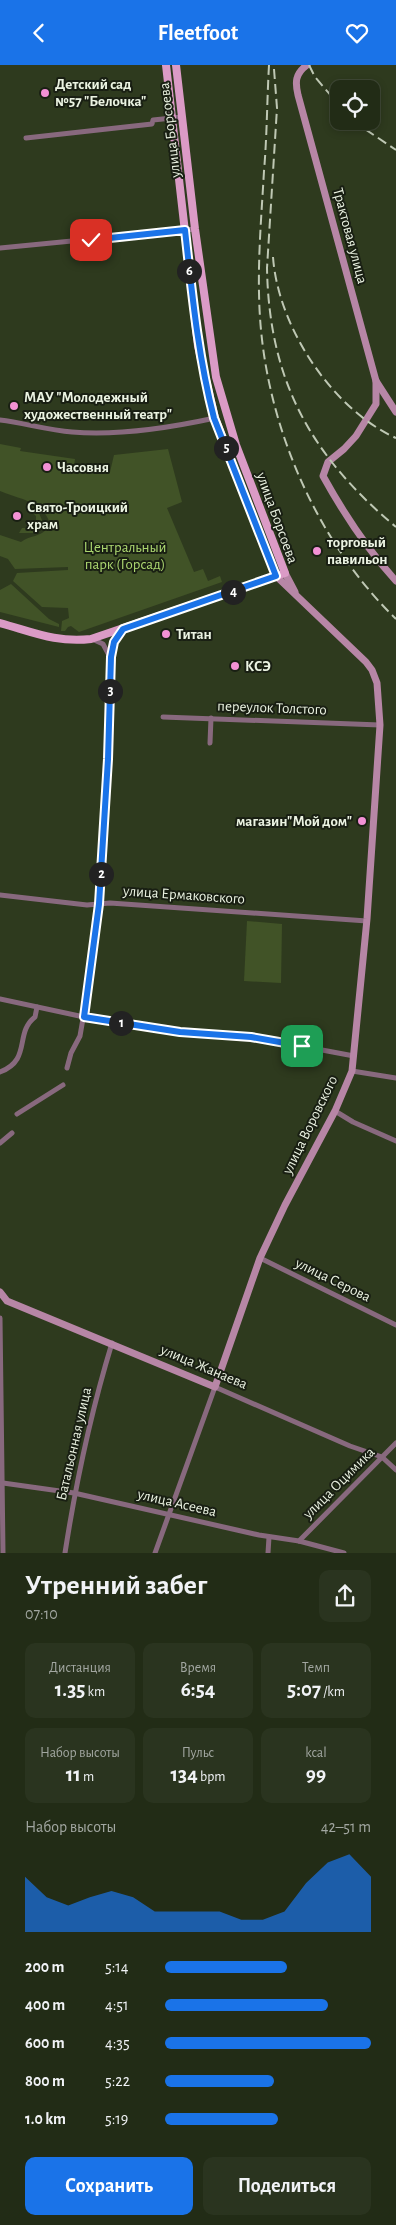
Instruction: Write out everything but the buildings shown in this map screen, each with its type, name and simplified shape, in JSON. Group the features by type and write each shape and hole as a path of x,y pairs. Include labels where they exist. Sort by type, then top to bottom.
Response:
{"main road":[{"name":"улица Борсоева","path":"166,65 198,346 214,418 276,576 285,573 236,445 221,399 210,345 176,65"},
{"path":"0,623 55,639 70,641 91,639 276,576"}],"street":[{"name":"Трактовая улица","path":"307,65 297,76 295,82 298,95 376,381 396,412"},
{"path":"26,138 152,124 153,120 182,117"},
{"path":"0,248 195,229"},
{"path":"376,381 376,404 356,436 328,462 323,476 351,523 378,561 396,581"},
{"path":"0,420 71,432 94,433 133,431 214,418"},
{"path":"285,573 298,596"},
{"path":"276,576 298,596"},
{"name":"улица Воровского","path":"155,1553 260,1258 284,1205 335,1111 352,1071 367,921 380,725 377,683 372,670 298,596"},
{"path":"67,1068 71,1053 80,1036 84,1017 99,904 108,759 111,657 114,642 123,629"},
{"path":"91,639 103,644 111,657"},
{"name":"переулок Толстого","path":"162,717 380,725"},
{"path":"210,743 211,718"},
{"name":"улица Ермаковского","path":"0,895 87,905 232,911 367,921"},
{"path":"0,999 84,1017 180,1032 258,1038 354,1055"},
{"path":"0,1072 9,1069 17,1061 27,1023 35,1017 37,1007"},
{"path":"352,1071 396,1078"},
{"path":"18,1114 63,1085"},
{"path":"335,1111 396,1141"},
{"path":"0,1143 12,1133"},
{"name":"улица Серова","path":"260,1258 396,1325"},
{"name":"улица Жанаева","path":"0,1292 7,1301 112,1343 350,1446 382,1457 396,1470"},
{"path":"0,1318 3,1553"},
{"name":"Батальонная улица","path":"65,1553 74,1493 112,1343"},
{"name":"улица Оцимика","path":"299,1541 396,1443"},
{"name":"улица Асеева","path":"3,1483 74,1493 270,1537 299,1541 328,1551 344,1553"},
{"path":"268,1553 270,1537"}],"green space":[{"name":"Центральный парк (Горсад)","path":"0,444 21,448 20,451 75,459 74,466 110,472 114,455 168,449 182,502 167,508 194,572 203,569 208,581 220,576 222,582 79,632 71,626 65,631 61,631 62,621 69,618 68,608 42,607 13,581 17,573 68,570 68,567 15,569 8,559 0,556 0,535 21,542 41,534 50,524 47,516 36,505 0,491"},
{"path":"30,507 39,513 44,525 34,533 19,533 22,528 36,525 36,516 29,509"},
{"path":"11,584 49,619 59,624 59,627 0,612 0,590"},
{"path":"247,921 282,924 281,983 244,981"}],"railway":[{"path":"269,65 259,290 261,330 267,370 288,449 304,487 344,558 369,590 396,619"},
{"path":"309,65 315,77 330,94"},
{"path":"274,69 277,108 267,268 270,309 276,346 286,381 300,413 318,444 340,472 366,500 396,527"},
{"path":"366,130 396,150"},
{"path":"273,257 277,284 285,311 312,363 350,407 373,425 396,438"}],"place":[{"name":"Детский сад №57 \"Белочка\"","path":"45,93"},
{"name":"МАУ \"Молодежный художественный театр\"","path":"14,406"},
{"name":"Часовня","path":"47,467"},
{"name":"Свято-Троицкий храм","path":"17,516"},
{"name":"торговый павильон","path":"317,551"},
{"name":"Титан","path":"166,634"},
{"name":"КСЭ","path":"235,666"},
{"name":"магазин\"Мой дом\"","path":"362,821"}],"route":[{"path":"91,240 185,230 198,346 214,418 276,576 123,629 114,642 110,674 108,759 99,904 84,1017 180,1032 234,1035 302,1046"}]}
